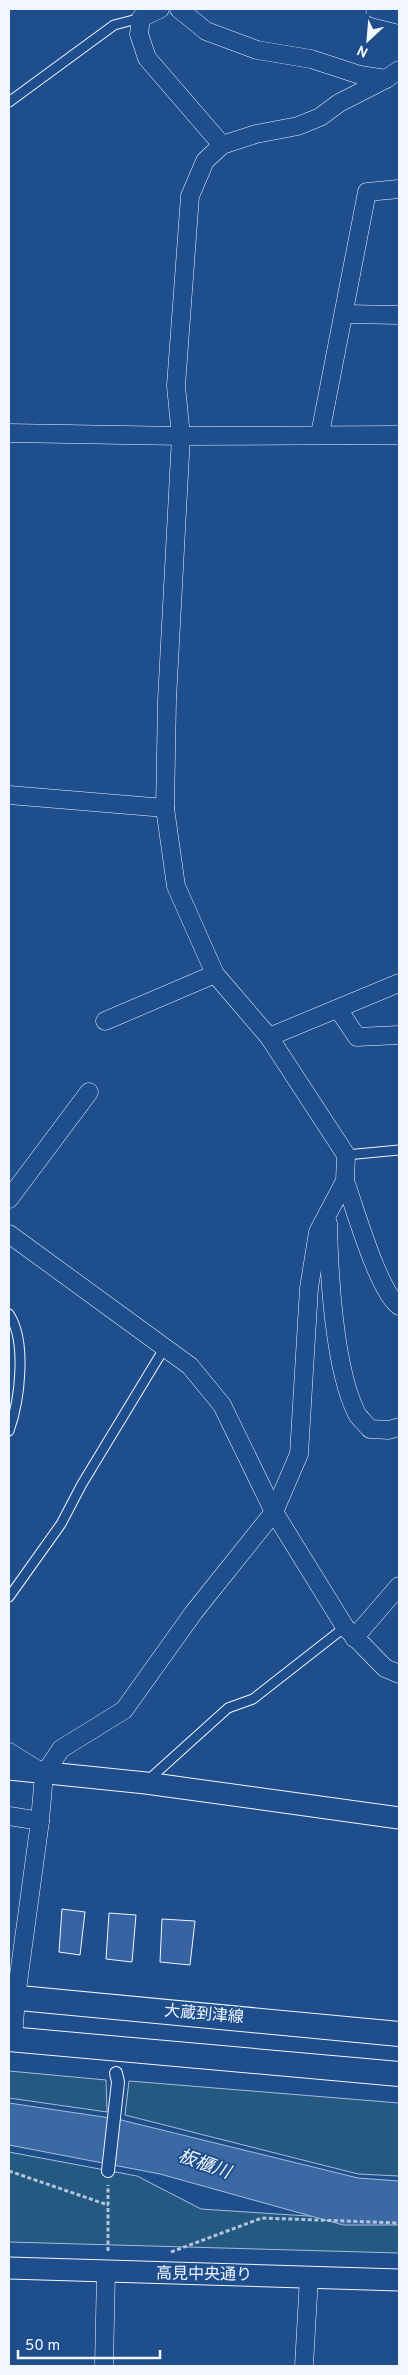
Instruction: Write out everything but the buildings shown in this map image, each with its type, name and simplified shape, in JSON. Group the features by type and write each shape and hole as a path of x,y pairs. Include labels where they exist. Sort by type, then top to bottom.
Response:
{"main road":[{"name":"大蔵到津線","path":"12,1997 399,2034"},
{"path":"11,2039 399,2074"}],"street":[{"path":"160,9 140,18 139,34 147,58 222,145"},
{"path":"179,9 206,30 257,50 312,59 360,75 393,75"},
{"path":"374,9 399,15"},
{"path":"393,75 339,103 320,117 298,126 256,134 222,145 205,161 190,196 176,386 181,436 167,690 165,808 176,886 215,974 269,1037 346,1155 345,1181 376,1267 394,1302 399,1306"},
{"path":"320,434 345,314 367,192 399,189"},
{"path":"345,314 399,315"},
{"path":"9,433 181,436 399,435"},
{"path":"9,794 165,808"},
{"path":"105,1022 215,974"},
{"path":"269,1037 399,983"},
{"path":"338,1009 357,1037 399,1035"},
{"path":"9,1199 89,1092"},
{"path":"11,2039 12,1997 40,1821 44,1774 62,1749 124,1710 194,1612 274,1512 299,1454 309,1288 318,1232 345,1181"},
{"path":"327,1215 330,1271 344,1379 358,1415 370,1429 389,1430 399,1427"},
{"path":"9,1234 50,1266 190,1366 222,1405 274,1512 349,1632 385,1668 399,1674"},
{"path":"349,1632 399,1586"},
{"path":"9,1752 44,1774"},
{"path":"9,1769 44,1774 146,1782 399,1818"},
{"path":"9,1816 40,1821"},
{"path":"108,2171 117,2077"},
{"path":"104,2366 107,2262"},
{"name":"高見中央通り","path":"9,2268 107,2262 309,2277 399,2280"},
{"path":"304,2366 309,2277"}],"lane":[{"path":"9,102 114,25 140,18"},
{"path":"346,1155 399,1150"},
{"path":"9,1314 17,1325 20,1388 9,1431"},
{"path":"9,1597 61,1524 82,1484 165,1347"},
{"path":"146,1782 228,1708 253,1699 349,1632"}],"path":[{"path":"9,2171 108,2204"},
{"path":"107,2262 108,2171"},
{"path":"170,2252 262,2218 399,2223"}],"shaded area":[{"path":"9,2071 106,2080 107,2112 9,2098"},
{"path":"129,2081 399,2103 399,2176 358,2174 125,2115"},
{"path":"9,2152 137,2176 201,2209 399,2222 399,2253 9,2242"}],"water":[{"name":"板櫃川","path":"9,2103 117,2119 358,2178 399,2181 399,2225 343,2225 160,2174 9,2145"}]}
